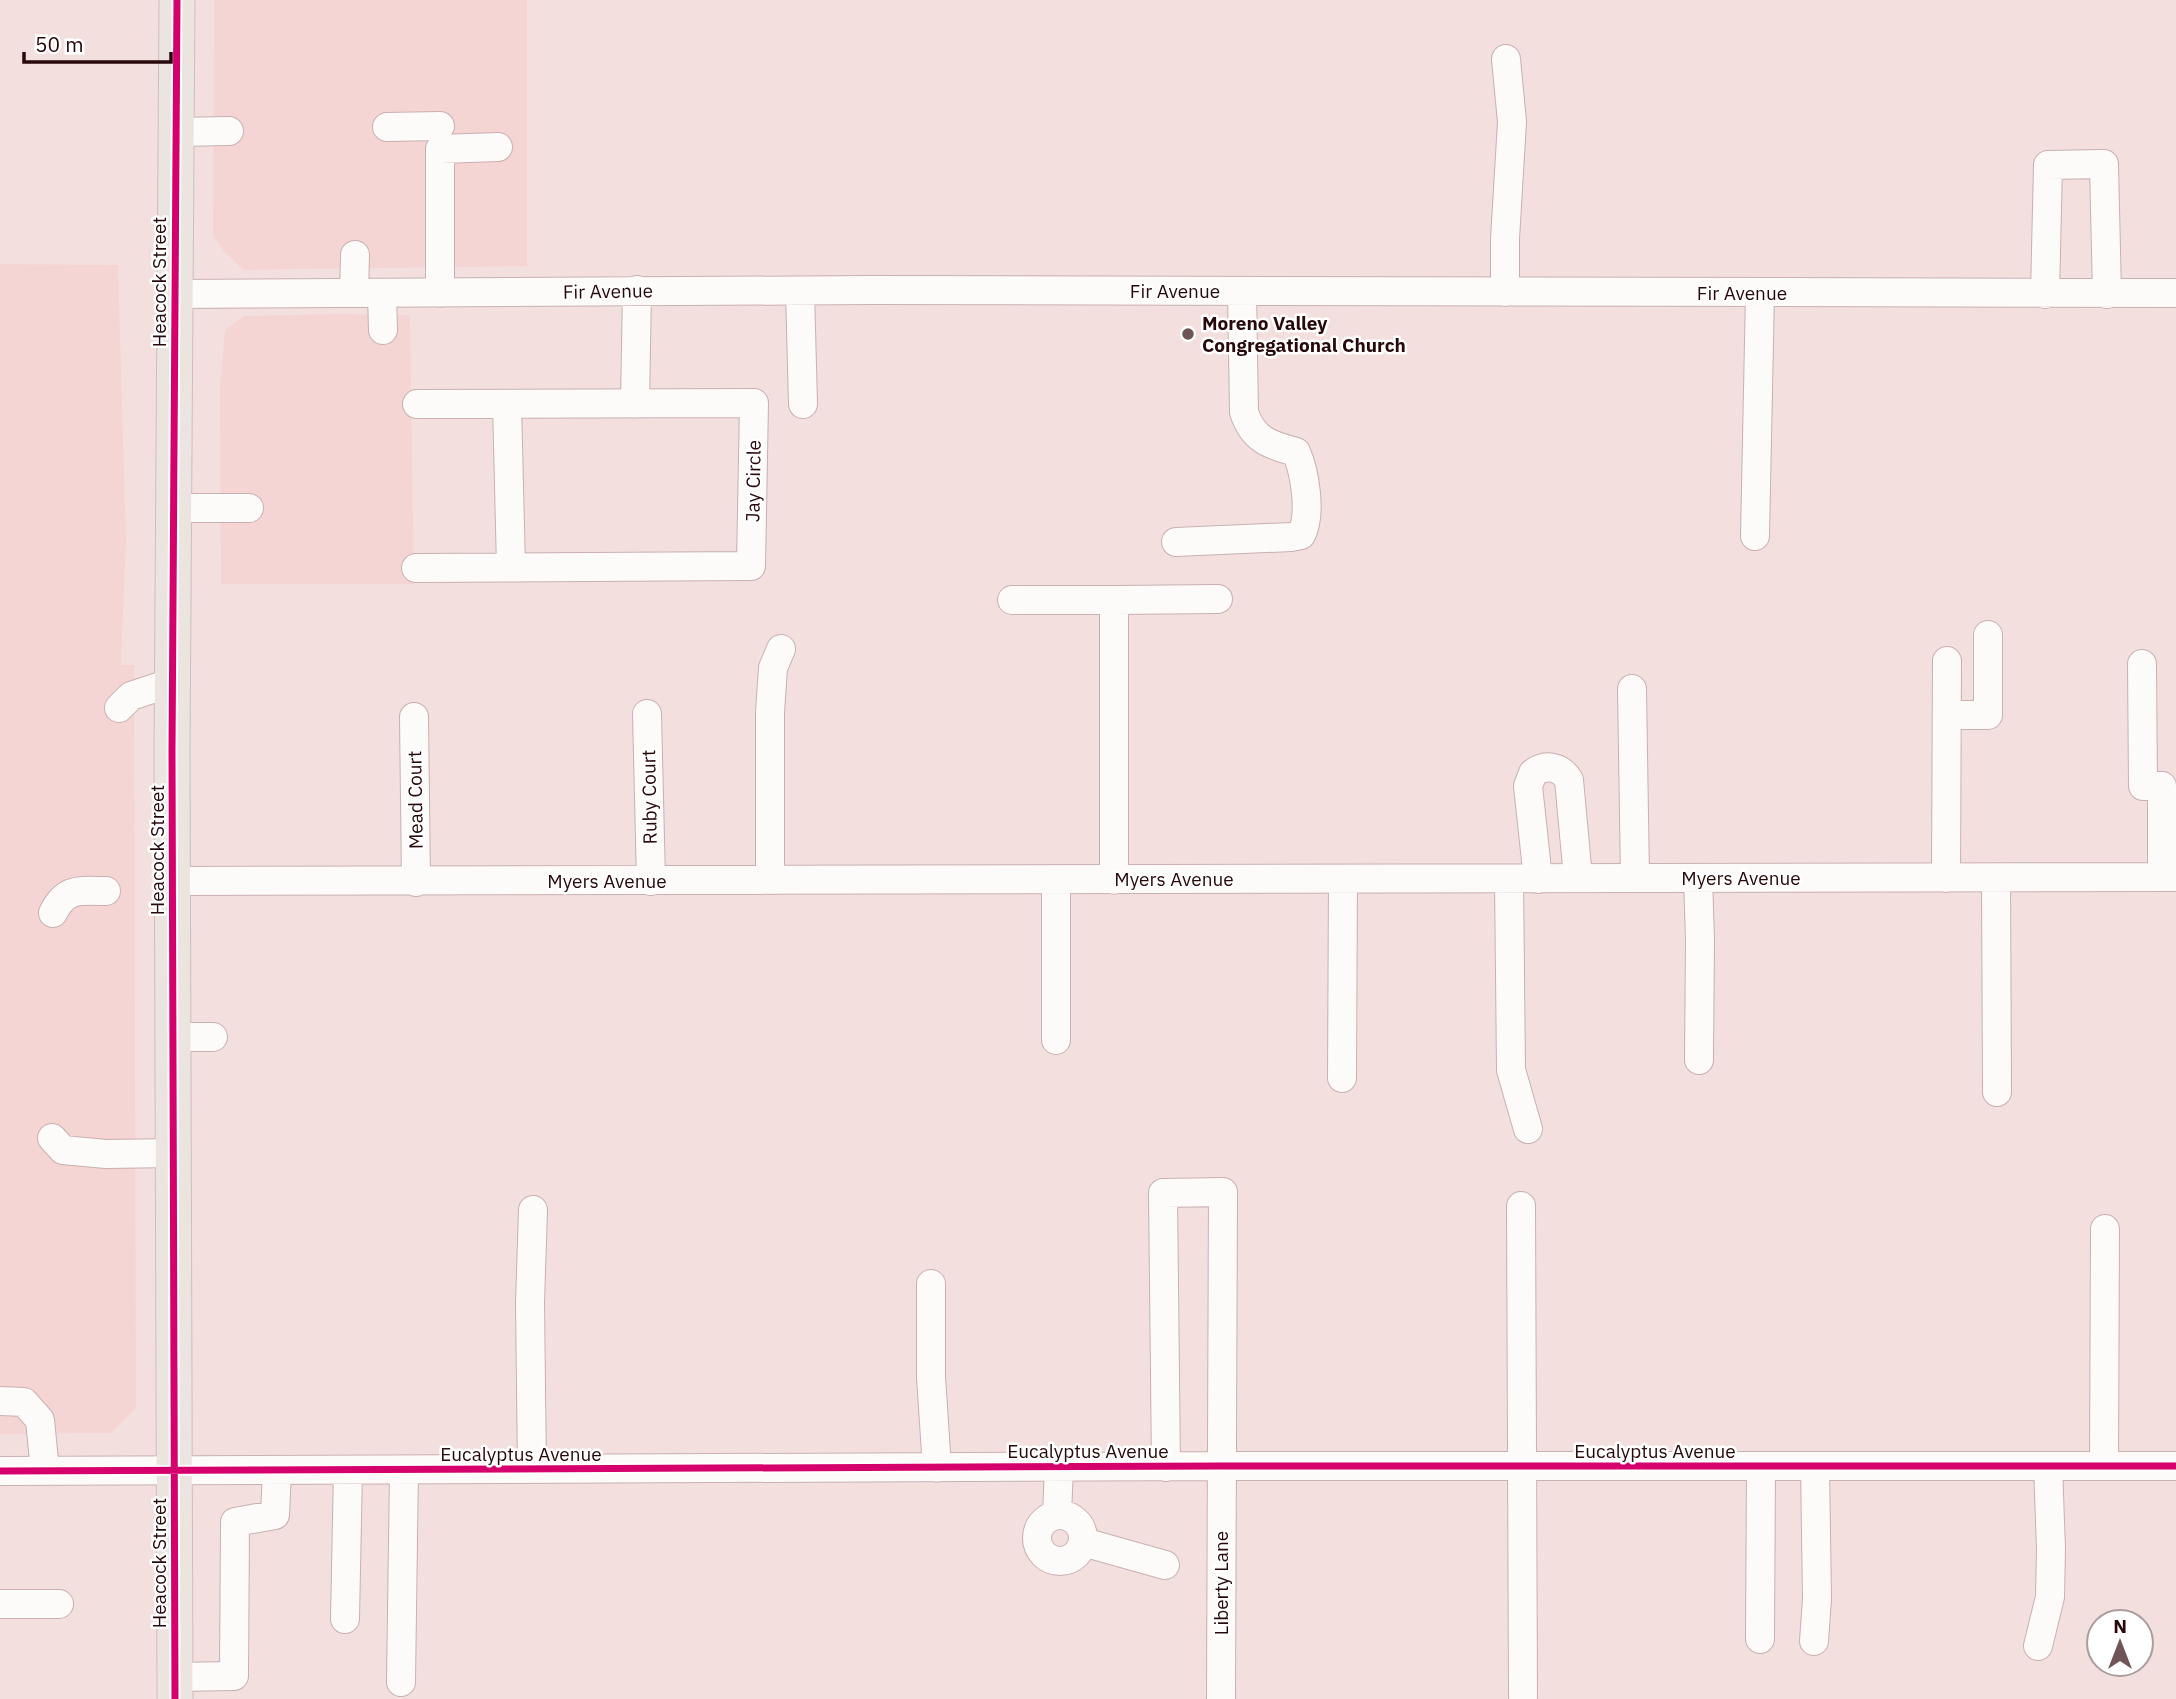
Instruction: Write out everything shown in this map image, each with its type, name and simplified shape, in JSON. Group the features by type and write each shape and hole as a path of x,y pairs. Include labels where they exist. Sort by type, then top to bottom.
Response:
{"main road":[{"name":"Heacock Street","path":"175,1688 172,881 177,0"}],"street":[{"path":"1505,292 1505,240 1512,122 1506,59"},
{"path":"387,127 440,126"},
{"path":"176,132 229,131"},
{"path":"440,293 440,149 498,147"},
{"path":"2045,294 2048,165 2104,164 2107,294"},
{"path":"354,293 355,255"},
{"path":"626,404 628,290"},
{"name":"Fir Avenue","path":"175,294 628,290 2176,293"},
{"path":"800,291 803,404"},
{"path":"1176,542 1291,537 1301,535 1305,528 1306,485 1302,464 1296,452 1270,445 1249,428 1244,412 1242,291"},
{"path":"382,293 383,330"},
{"path":"1755,536 1760,293"},
{"name":"Jay Circle","path":"416,568 751,566 754,403 417,404"},
{"path":"507,404 511,567"},
{"path":"174,508 249,508"},
{"path":"1012,600 1218,599"},
{"path":"1114,600 1114,880"},
{"path":"1947,715 1988,715 1988,635"},
{"path":"769,880 770,712 773,668 781,649"},
{"path":"1946,878 1947,661"},
{"path":"2142,664 2143,786 2162,786 2169,877"},
{"path":"119,708 131,696 173,682"},
{"path":"1632,689 1635,878"},
{"name":"Ruby Court","path":"647,714 651,880"},
{"name":"Mead Court","path":"414,718 416,882"},
{"path":"1538,878 1528,786 1533,773 1546,767 1557,768 1569,780 1578,878"},
{"name":"Myers Avenue","path":"172,881 2169,877"},
{"path":"1509,878 1511,1070 1528,1129"},
{"path":"1698,878 1699,1060"},
{"path":"1996,878 1997,1092"},
{"path":"1342,1078 1343,879"},
{"path":"1056,880 1056,1040"},
{"path":"53,913 60,900 74,891 106,891"},
{"path":"173,1037 213,1037"},
{"path":"52,1138 62,1150 106,1154 174,1153"},
{"name":"Liberty Lane","path":"1166,1467 1163,1193 1223,1192 1222,1699"},
{"path":"1521,1206 1523,1696"},
{"path":"532,1469 530,1303 533,1210"},
{"path":"2104,1466 2105,1229"},
{"path":"931,1284 931,1377 937,1468"},
{"path":"0,1401 24,1402 40,1420 45,1471"},
{"name":"Eucalyptus Avenue","path":"0,1471 1222,1466 2176,1466"},
{"path":"1760,1639 1761,1466"},
{"path":"1814,1641 1817,1599 1815,1466"},
{"path":"2038,1646 2049,1597 2051,1549 2048,1466"},
{"path":"1056,1515 1059,1467"},
{"path":"345,1619 348,1470"},
{"path":"401,1682 404,1470"},
{"path":"175,1688 234,1687 236,1521 275,1515 277,1471"},
{"path":"1056,1515 1077,1522 1081,1528 1083,1542 1081,1550 1069,1560 1053,1561 1041,1552 1036,1537 1042,1522 1056,1515"},
{"path":"1083,1542 1165,1565"},
{"path":"0,1605 59,1604"}],"shaded area":[{"path":"214,0 527,0 527,266 243,270 223,250 213,235"},
{"path":"0,264 118,265 126,540 121,665 134,665 136,1408 111,1433 0,1434"},
{"path":"410,315 414,584 221,584 220,389 225,330 244,316"}],"cycle path":[{"path":"175,1699 172,751 177,0"},
{"path":"0,1471 1221,1466 2176,1466"}],"place":[{"name":"Moreno Valley Congregational Church","path":"1188,334"}]}
